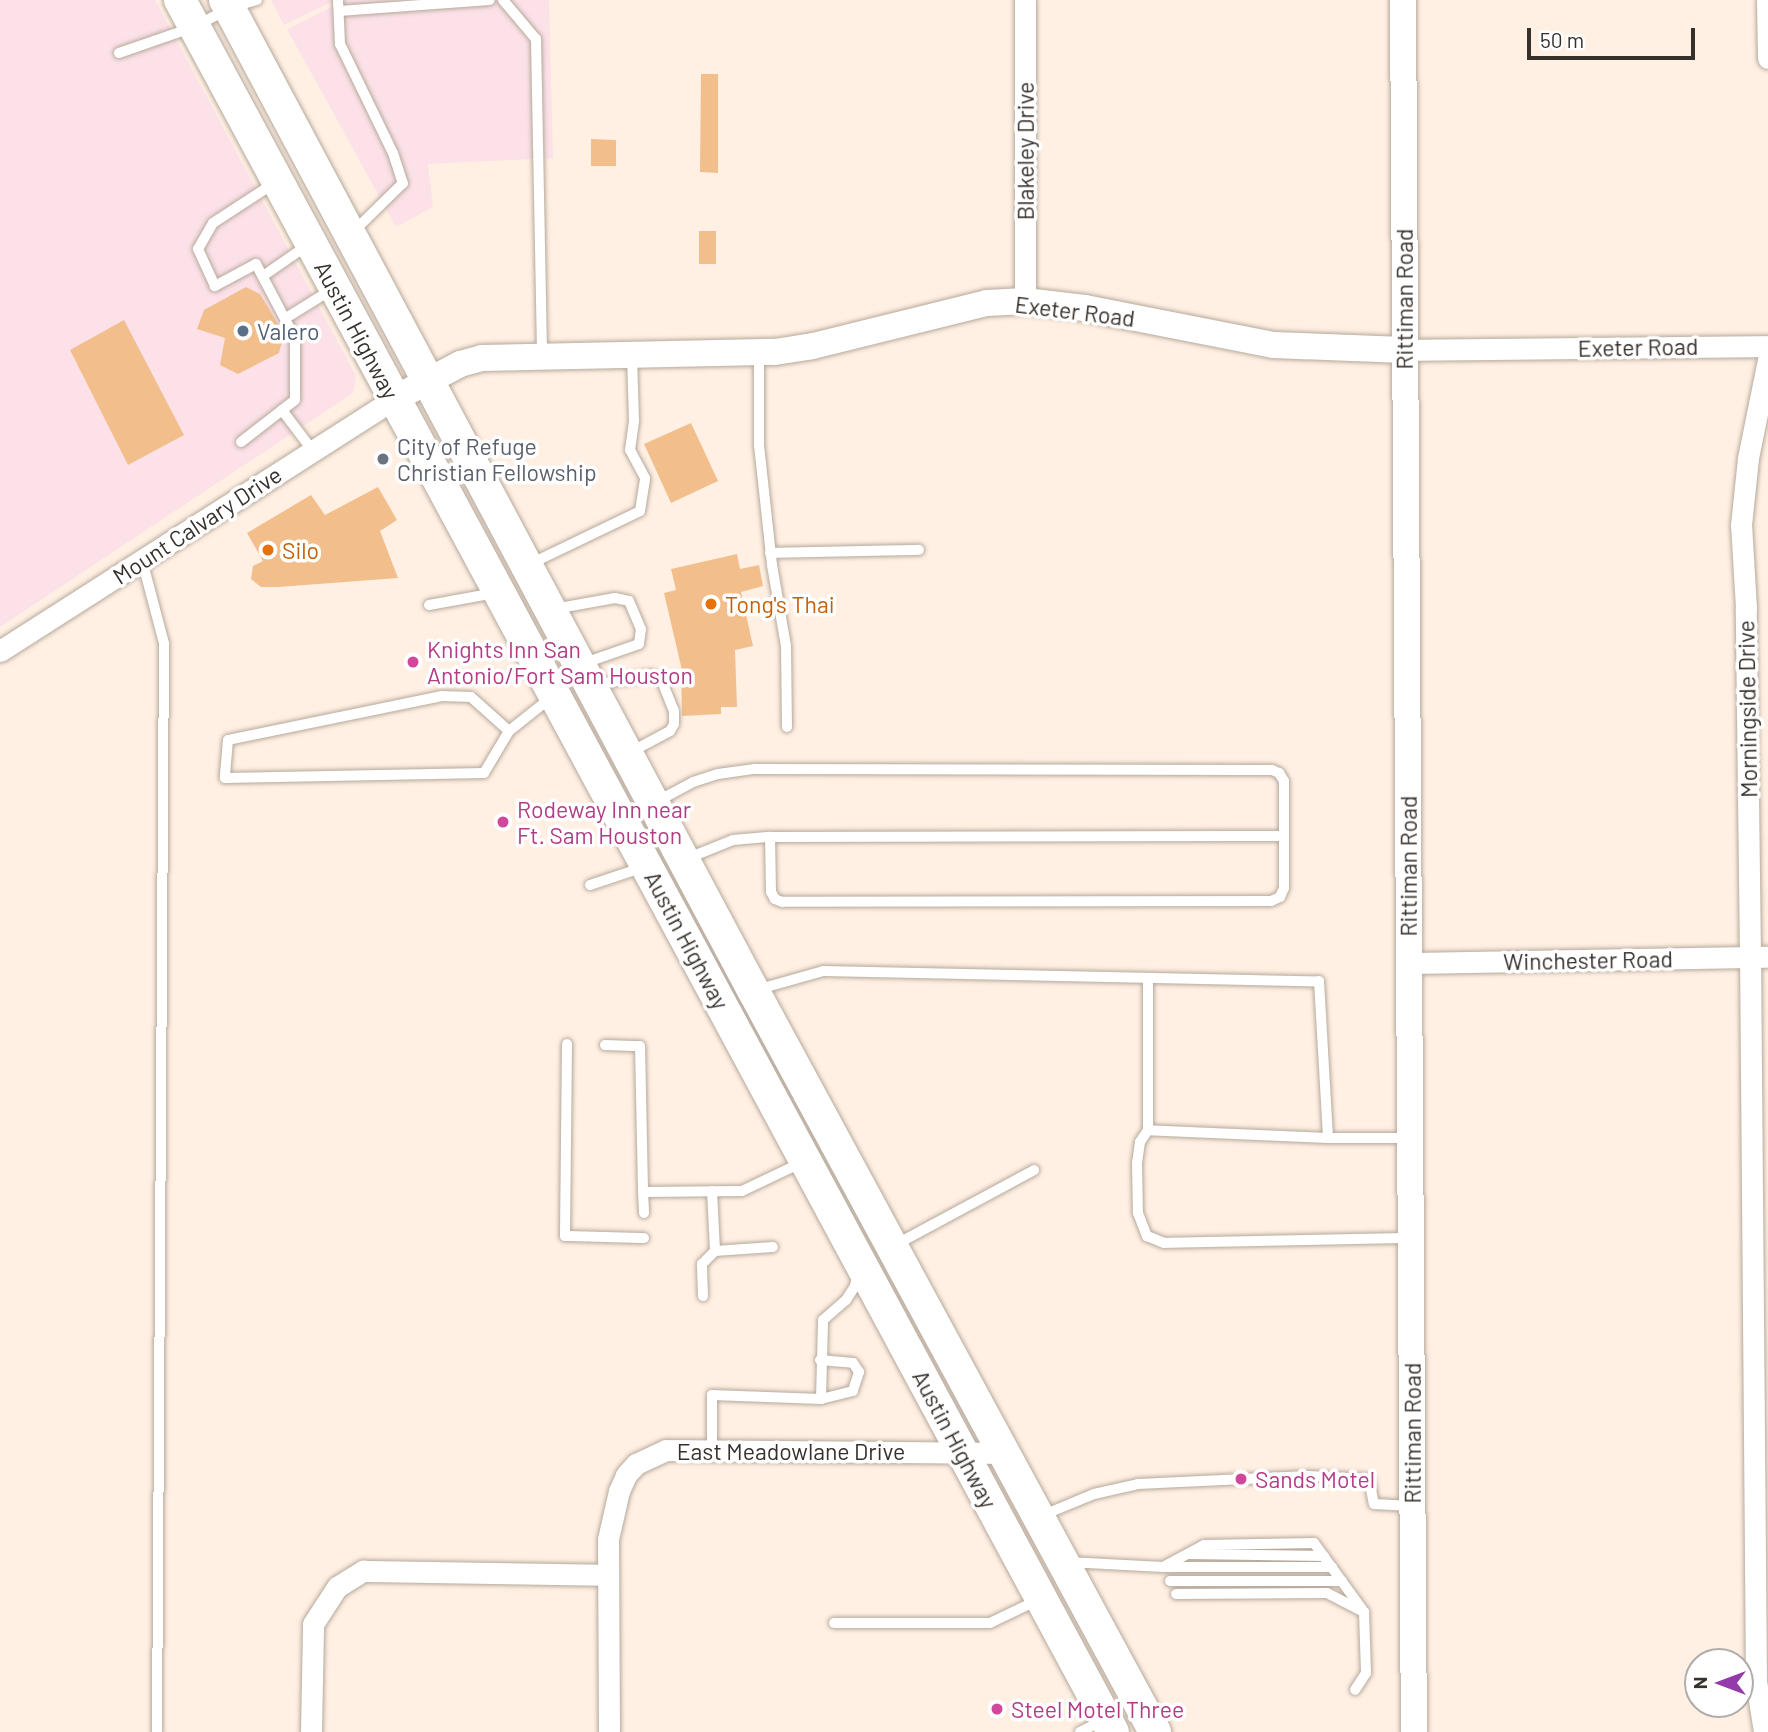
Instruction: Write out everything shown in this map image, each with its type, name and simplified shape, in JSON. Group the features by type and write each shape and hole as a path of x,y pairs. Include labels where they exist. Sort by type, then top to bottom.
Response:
{"main road":[{"name":"Austin Highway","path":"237,3 351,234 656,802 753,990 1155,1732"},
{"name":"Austin Highway","path":"187,14 1041,1598 1100,1728"}],"street":[{"name":"Blakeley Drive","path":"1025,0 1025,301"},
{"name":"Rittiman Road","path":"1403,0 1414,1732"},
{"path":"1768,0 1768,58"},
{"name":"Exeter Road","path":"394,399 460,364 482,358 759,353 813,346 987,303 1025,301 1085,308 1273,345 1404,350 1768,346"},
{"name":"Morningside Drive","path":"1764,1732 1756,1681 1759,957 1741,525 1746,467 1768,360"},
{"name":"Mount Calvary Drive","path":"0,651 394,399"},
{"name":"Winchester Road","path":"1409,963 1759,957"},
{"name":"East Meadowlane Drive","path":"609,1732 607,1574 612,1517 626,1475 636,1464 666,1450 1003,1453"},
{"path":"311,1732 313,1624 337,1587 363,1571 607,1574"}],"lane":[{"path":"351,234 402,183 393,153 340,44 338,5 490,0"},
{"path":"503,0 536,39 542,355"},
{"path":"119,53 187,14 237,3"},
{"path":"241,442 295,400 295,338 256,264 215,286 198,249 213,223 276,182"},
{"path":"263,276 310,244"},
{"path":"286,318 334,288"},
{"path":"759,353 759,445 771,553 786,646 787,727"},
{"path":"528,565 639,511 645,478 630,450 634,420 632,354"},
{"path":"282,410 313,451"},
{"path":"771,553 919,550"},
{"path":"142,560 164,643 158,1732"},
{"path":"429,605 500,593"},
{"path":"552,610 615,598 629,601 641,629 639,644 587,675"},
{"path":"587,675 651,674 662,679 674,711 674,724 670,731 629,753"},
{"path":"509,731 471,697 442,696 228,740 225,778 484,773 509,731 555,694"},
{"path":"656,802 693,782 718,774 755,769 1272,770 1279,773 1284,781 1284,888 1280,897 1271,901 782,902 775,899 771,892 770,837"},
{"path":"686,859 733,840 770,837 1284,836"},
{"path":"590,885 647,866"},
{"path":"753,990 822,971 1319,981 1328,1138"},
{"path":"1148,979 1148,1130 1140,1142 1137,1163 1138,1213 1147,1236 1164,1243 1411,1238"},
{"path":"567,1044 565,1236 644,1238"},
{"path":"605,1045 640,1046 644,1213"},
{"path":"1148,1130 1328,1138 1410,1138"},
{"path":"643,1192 742,1191 806,1161"},
{"path":"893,1246 1034,1170"},
{"path":"712,1191 715,1251"},
{"path":"703,1296 702,1264 715,1251 773,1247"},
{"path":"821,1399 822,1320 846,1300 855,1286 860,1262"},
{"path":"712,1450 712,1395 821,1399 853,1391 859,1372 853,1363 820,1360"},
{"path":"1038,1517 1094,1494 1138,1484 1218,1478 1360,1477 1369,1479 1374,1504 1413,1506"},
{"path":"1163,1567 1204,1545 1314,1543 1364,1612 1366,1673 1355,1690"},
{"path":"1062,1562 1163,1567 1332,1567"},
{"path":"1170,1581 1342,1581"},
{"path":"1176,1594 1327,1593 1364,1612"},
{"path":"834,1623 990,1623 1041,1598"}],"shaded area":[{"path":"0,0 155,0 356,376 353,393 0,627"},
{"path":"271,0 336,0 284,25"},
{"path":"346,0 549,0 553,158 428,164 433,207 396,227 287,29"}],"building":[{"path":"701,74 718,74 718,173 700,172"},
{"path":"591,139 616,140 616,166 591,166"},
{"path":"699,231 716,231 716,264 699,264"},
{"name":"Valero","path":"246,287 260,294 284,334 279,353 238,374 220,365 225,338 197,329 204,310"},
{"path":"124,320 184,435 128,465 70,350"},
{"path":"691,423 718,481 671,503 644,444"},
{"path":"378,487 397,520 380,531 398,578 278,587 261,587 251,579 253,566 263,561 247,533 311,495 325,515"},
{"path":"737,554 740,569 759,565 763,586 741,592 753,646 735,650 737,707 721,707 721,714 682,716 681,666 664,593 676,590 671,569"}],"place":[{"name":"Valero","path":"243,331"},
{"name":"City of Refuge Christian Fellowship","path":"383,459"},
{"name":"Silo","path":"268,550"},
{"name":"Tong's Thai","path":"711,604"},
{"name":"Knights Inn San Antonio/Fort Sam Houston","path":"413,662"},
{"name":"Rodeway Inn near Ft. Sam Houston","path":"503,822"},
{"name":"Sands Motel","path":"1241,1479"},
{"name":"Steel Motel Three","path":"997,1709"}]}
